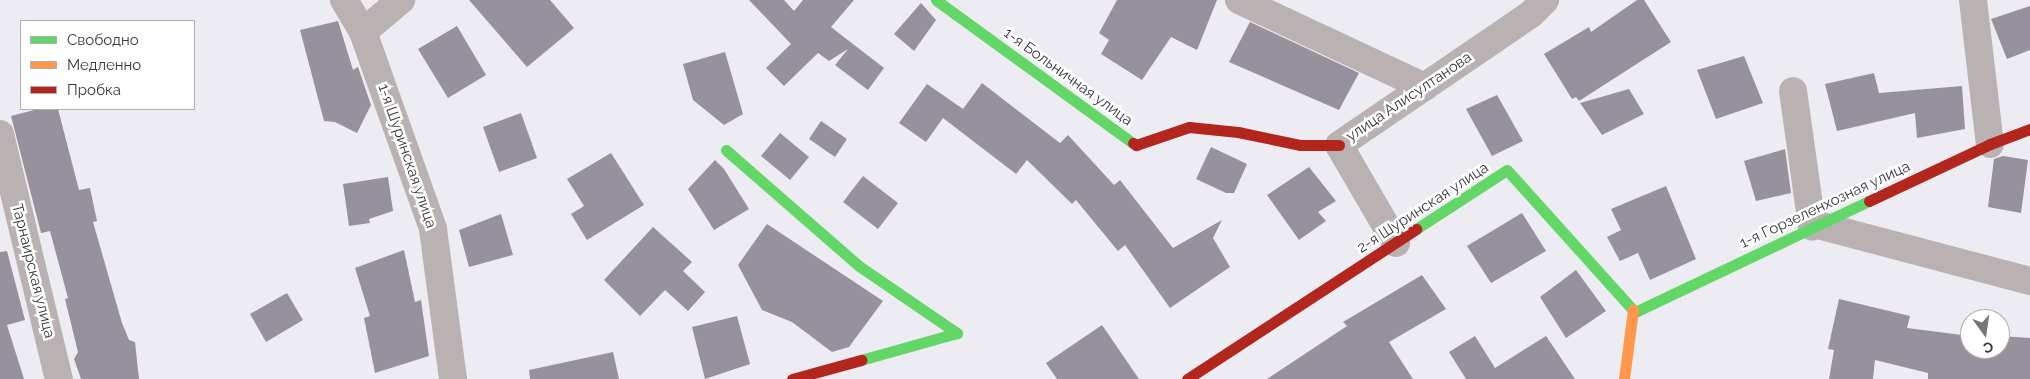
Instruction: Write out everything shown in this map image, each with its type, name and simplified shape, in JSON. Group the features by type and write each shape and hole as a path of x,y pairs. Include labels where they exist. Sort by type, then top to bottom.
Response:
{"street":[{"name":"1-я Шуринская улица","path":"344,0 363,32 433,229 453,379"},
{"path":"363,32 401,0"},
{"name":"1-я Больничная улица","path":"936,0 1136,145 1189,127 1238,132 1300,145 1339,145"},
{"path":"1239,0 1425,87"},
{"name":"улица Алисултанова","path":"1396,243 1339,145 1531,14 1545,0"},
{"path":"1973,0 1990,144"},
{"path":"1793,90 1815,226 2030,282"},
{"name":"1-я Горзеленхозная улица","path":"1635,312 1990,144 2030,130"},
{"name":"Тарнаирская улица","path":"0,134 59,379"},
{"path":"726,150 859,266 957,333 792,379"},
{"name":"2-я Шуринская улица","path":"1187,379 1507,170 1635,312"},
{"path":"1624,379 1635,312"}],"building":[{"path":"469,0 550,0 574,28 527,67"},
{"path":"749,0 784,0 794,11 803,0 854,0 831,27 884,68 868,90 835,65 848,49 829,61 818,53 784,86 766,68 791,44"},
{"path":"1117,0 1217,0 1197,50 1171,37 1142,80 1101,54 1109,40 1099,33"},
{"path":"1637,0 1644,0 1671,42 1579,101 1576,97 1572,99 1544,54 1589,27 1591,32"},
{"path":"921,3 936,20 914,51 894,34"},
{"path":"2030,6 2030,50 2007,59 1991,19"},
{"path":"338,21 353,70 358,67 371,105 357,133 335,122 324,121 300,30"},
{"path":"1250,22 1359,73 1339,110 1229,62"},
{"path":"457,26 486,75 448,98 418,49"},
{"path":"725,52 743,114 724,125 693,100 683,64"},
{"path":"1744,56 1763,103 1716,119 1697,70"},
{"path":"1874,73 1879,93 1962,86 1965,129 1917,138 1915,113 1837,131 1825,84"},
{"path":"982,83 1060,143 1068,135 1114,185 1120,180 1173,248 1222,220 1213,238 1230,267 1170,308 1125,245 1118,251 1076,200 1072,204 1027,160 1016,174 943,118 926,142 899,123 927,84 963,109"},
{"path":"1629,89 1644,114 1602,135 1580,103"},
{"path":"1497,95 1523,141 1492,156 1466,109"},
{"path":"34,110 58,110 79,190 90,188 97,221 93,222 122,323 129,340 135,342 139,379 81,379 74,359 78,352 65,299 68,298 50,231 41,233 11,116"},
{"path":"521,113 537,158 499,172 483,127"},
{"path":"821,121 847,139 835,157 809,139"},
{"path":"780,133 809,157 790,180 761,156"},
{"path":"1211,147 1247,164 1234,193 1226,193 1196,179"},
{"path":"1785,149 1791,193 1756,201 1744,161"},
{"path":"611,153 644,205 587,240 571,214 584,206 567,179"},
{"path":"2003,156 2028,160 2021,213 1988,207 1994,159"},
{"path":"715,160 724,169 749,209 714,230 688,189"},
{"path":"1309,167 1336,201 1318,212 1326,221 1299,240 1267,195"},
{"path":"863,176 898,203 878,229 843,202"},
{"path":"388,177 393,211 369,219 370,223 349,226 343,184"},
{"path":"1666,186 1696,259 1650,280 1638,253 1620,261 1607,237 1621,230 1611,209"},
{"path":"1522,213 1546,251 1491,283 1467,246"},
{"path":"501,214 513,255 469,267 459,230"},
{"path":"767,224 883,301 849,347 832,352 792,322 762,310 738,265"},
{"path":"653,227 692,262 683,271 705,292 688,311 665,290 640,316 604,280"},
{"path":"404,250 415,302 421,300 429,356 375,373 364,318 370,316 355,268"},
{"path":"7,251 25,320 7,325 24,379 0,379 0,252"},
{"path":"1576,270 1606,311 1566,338 1540,297"},
{"path":"1422,275 1446,309 1389,342 1413,379 1267,379 1347,326 1343,322"},
{"path":"287,293 303,320 266,342 250,314"},
{"path":"1839,299 1910,316 1907,328 1960,335 1960,359 2010,359 2010,337 2030,338 2030,379 1928,379 1928,373 1875,360 1873,379 1829,379 1834,350 1828,349"},
{"path":"737,316 750,364 705,379 692,327"},
{"path":"1102,325 1139,379 1057,379 1046,363"},
{"path":"1475,336 1495,368 1546,336 1575,379 1466,379 1449,352"},
{"path":"613,352 619,379 530,379 529,370"}],"traffic: fast":[{"path":"936,0 1133,143"},
{"path":"726,150 859,266 957,333 861,360"},
{"path":"1416,229 1507,170 1633,310"},
{"path":"1635,312 1869,201"}],"traffic: slow":[{"path":"1624,379 1633,310"}],"traffic: jam":[{"path":"1133,143 1136,145 1189,127 1238,132 1300,145 1339,145"},
{"path":"1869,201 1990,144 2030,129"},
{"path":"1187,379 1416,229"},
{"path":"792,379 861,360"}]}
